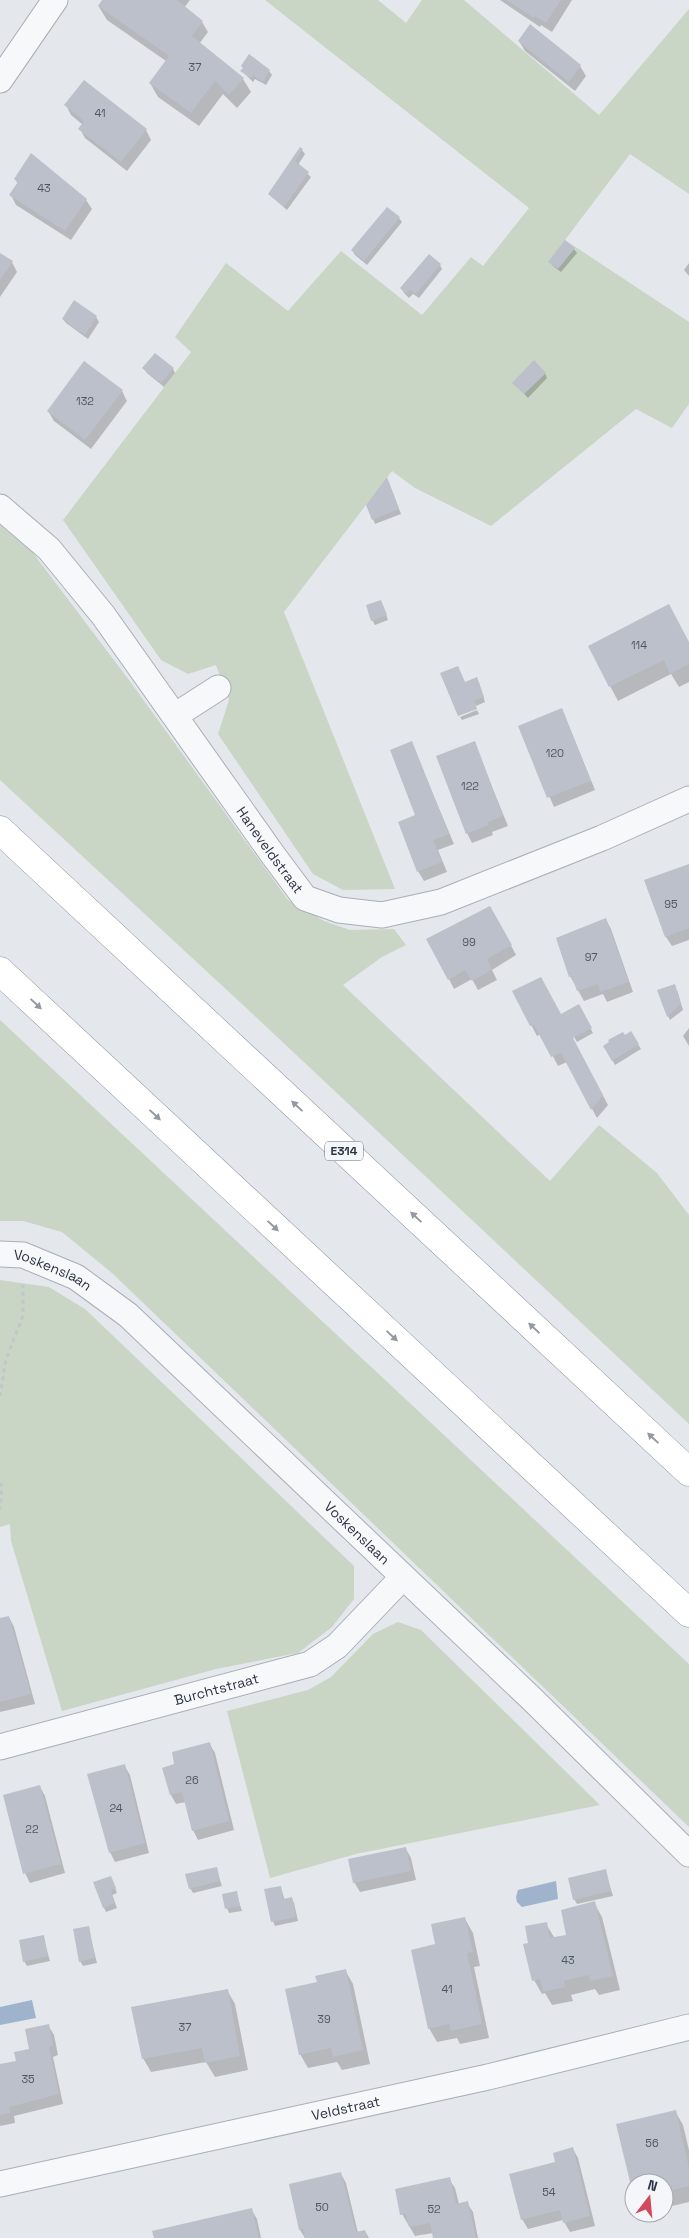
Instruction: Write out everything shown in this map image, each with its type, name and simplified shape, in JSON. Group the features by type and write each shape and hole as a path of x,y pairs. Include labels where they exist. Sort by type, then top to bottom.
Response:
{"highway":[{"name":"E314","path":"0,830 689,1472"},
{"path":"0,971 689,1613"}],"street":[{"path":"0,80 55,0"},
{"name":"Haneveldstraat","path":"0,507 49,549 104,614 305,898 339,910 382,915 441,902 602,838 689,799"},
{"path":"176,715 218,688"},
{"name":"Voskenslaan","path":"12,1255 76,1277 128,1315 534,1701 689,1854"},
{"name":"Burchtstraat","path":"0,1747 310,1664 337,1646 403,1577"},
{"name":"Veldstraat","path":"0,2184 488,2077 689,2027"}],"path":[{"path":"0,1396 6,1359 23,1316 12,1255"},
{"path":"0,1483 2,1487 0,1509"}],"green space":[{"path":"265,0 378,0 406,23 422,0 464,0 599,115 689,9 689,194 630,154 565,240 689,322 689,404 672,428 636,409 491,526 415,488 392,471 284,612 395,889 343,890 313,874 218,734 229,700 216,665 188,674 161,660 63,520 191,352 175,337 226,263 288,311 341,251 422,315 471,257 483,266 529,208"},
{"path":"0,525 33,553 129,680 288,900 324,921 350,930 394,929 406,945 382,957 343,985 550,1181 599,1125 657,1173 689,1215 689,1424 257,1018 0,780"},
{"path":"0,1020 689,1664 689,1827 112,1273 62,1232 23,1221 0,1221"},
{"path":"0,1280 49,1287 85,1309 354,1566 354,1599 332,1627 298,1653 216,1669 62,1711 11,1541 10,1524 0,1527"},
{"path":"398,1622 421,1630 600,1805 356,1854 270,1878 227,1711 308,1690 331,1677 373,1634"}],"water":[{"path":"556,1881 558,1899 522,1907 517,1902 518,1890"},
{"path":"32,2000 36,2018 0,2025 0,2007"}],"building":[{"path":"102,0 177,0 203,21 192,36 244,78 229,95 215,81 191,113 149,83 169,56 98,6"},
{"path":"506,0 561,0 546,23 535,16 534,18"},
{"path":"530,24 581,65 569,82 518,41"},
{"path":"249,54 270,70 263,82 253,75 251,78 240,71"},
{"path":"84,80 147,129 121,162 78,129 84,121 64,105"},
{"path":"300,147 303,149 295,161 309,172 284,207 268,194"},
{"path":"31,153 87,199 65,231 9,195 18,182 14,179"},
{"path":"387,207 400,217 364,261 351,250"},
{"path":"565,240 575,248 558,269 548,262"},
{"path":"0,253 13,261 0,280"},
{"path":"429,254 441,264 416,294 410,290 406,294 400,288"},
{"path":"74,300 97,316 85,335 62,319"},
{"path":"155,353 174,368 161,383 142,368"},
{"path":"534,360 546,373 524,394 512,383"},
{"path":"84,361 123,390 85,440 47,411"},
{"path":"387,477 399,509 372,520 366,505"},
{"path":"381,600 387,615 371,621 366,605"},
{"path":"669,604 689,642 689,664 670,674 664,660 609,687 588,646"},
{"path":"458,666 465,682 477,677 484,697 474,701 477,709 458,716 440,673"},
{"path":"562,708 591,781 547,798 518,726"},
{"path":"412,741 449,834 433,840 442,862 417,872 398,822 415,815 390,750"},
{"path":"475,741 503,816 488,822 488,825 466,834 436,756"},
{"path":"689,864 689,928 665,937 644,880"},
{"path":"490,906 512,945 487,959 492,970 472,981 465,970 448,980 426,939"},
{"path":"606,918 629,982 600,992 598,984 577,991 572,976 569,977 556,938"},
{"path":"541,977 561,1014 579,1004 592,1028 573,1038 603,1095 591,1110 561,1053 551,1057 534,1025 530,1026 512,991"},
{"path":"675,984 681,1004 667,1017 657,990"},
{"path":"631,1031 639,1044 612,1061 603,1046 609,1042 608,1040 623,1032 625,1035"},
{"path":"9,1616 31,1694 0,1702 0,1618"},
{"path":"210,1742 229,1821 192,1831 182,1792 170,1795 162,1768 174,1764 172,1752"},
{"path":"125,1764 145,1843 109,1853 87,1774"},
{"path":"40,1785 61,1864 23,1874 3,1795"},
{"path":"406,1847 411,1871 353,1883 348,1859"},
{"path":"217,1867 220,1881 189,1889 185,1874"},
{"path":"606,1869 611,1891 573,1900 568,1878"},
{"path":"111,1876 116,1888 111,1890 115,1903 103,1908 93,1882"},
{"path":"281,1886 284,1899 292,1897 296,1917 271,1922 264,1889"},
{"path":"237,1891 240,1906 225,1909 222,1894"},
{"path":"595,1901 613,1976 590,1981 588,1975 564,1981 565,1987 543,1992 540,1979 532,1981 523,1944 528,1943 525,1926 547,1922 550,1938 566,1935 561,1910"},
{"path":"465,1917 473,1952 467,1953 482,2024 451,2031 449,2024 428,2029 411,1950 435,1944 431,1924"},
{"path":"89,1926 95,1958 79,1962 73,1929"},
{"path":"44,1935 48,1956 23,1962 19,1940"},
{"path":"346,1969 363,2050 333,2057 331,2048 299,2055 285,1989 317,1982 315,1976"},
{"path":"228,1989 240,2056 205,2063 202,2048 142,2059 131,2007"},
{"path":"49,2024 53,2046 49,2047 59,2094 9,2107 10,2113 0,2115 0,2064 16,2061 14,2052 29,2049 25,2029"},
{"path":"676,2110 689,2168 689,2186 674,2190 674,2173 628,2173 616,2124"},
{"path":"573,2147 590,2216 563,2223 560,2210 521,2220 509,2174 555,2162 553,2153"},
{"path":"341,2172 356,2232 365,2230 367,2238 305,2238 303,2229 299,2230 289,2184"},
{"path":"450,2177 456,2204 468,2201 476,2238 433,2238 430,2223 409,2227 406,2214 400,2215 395,2189"},
{"path":"252,2208 259,2238 154,2238 152,2231"}]}
